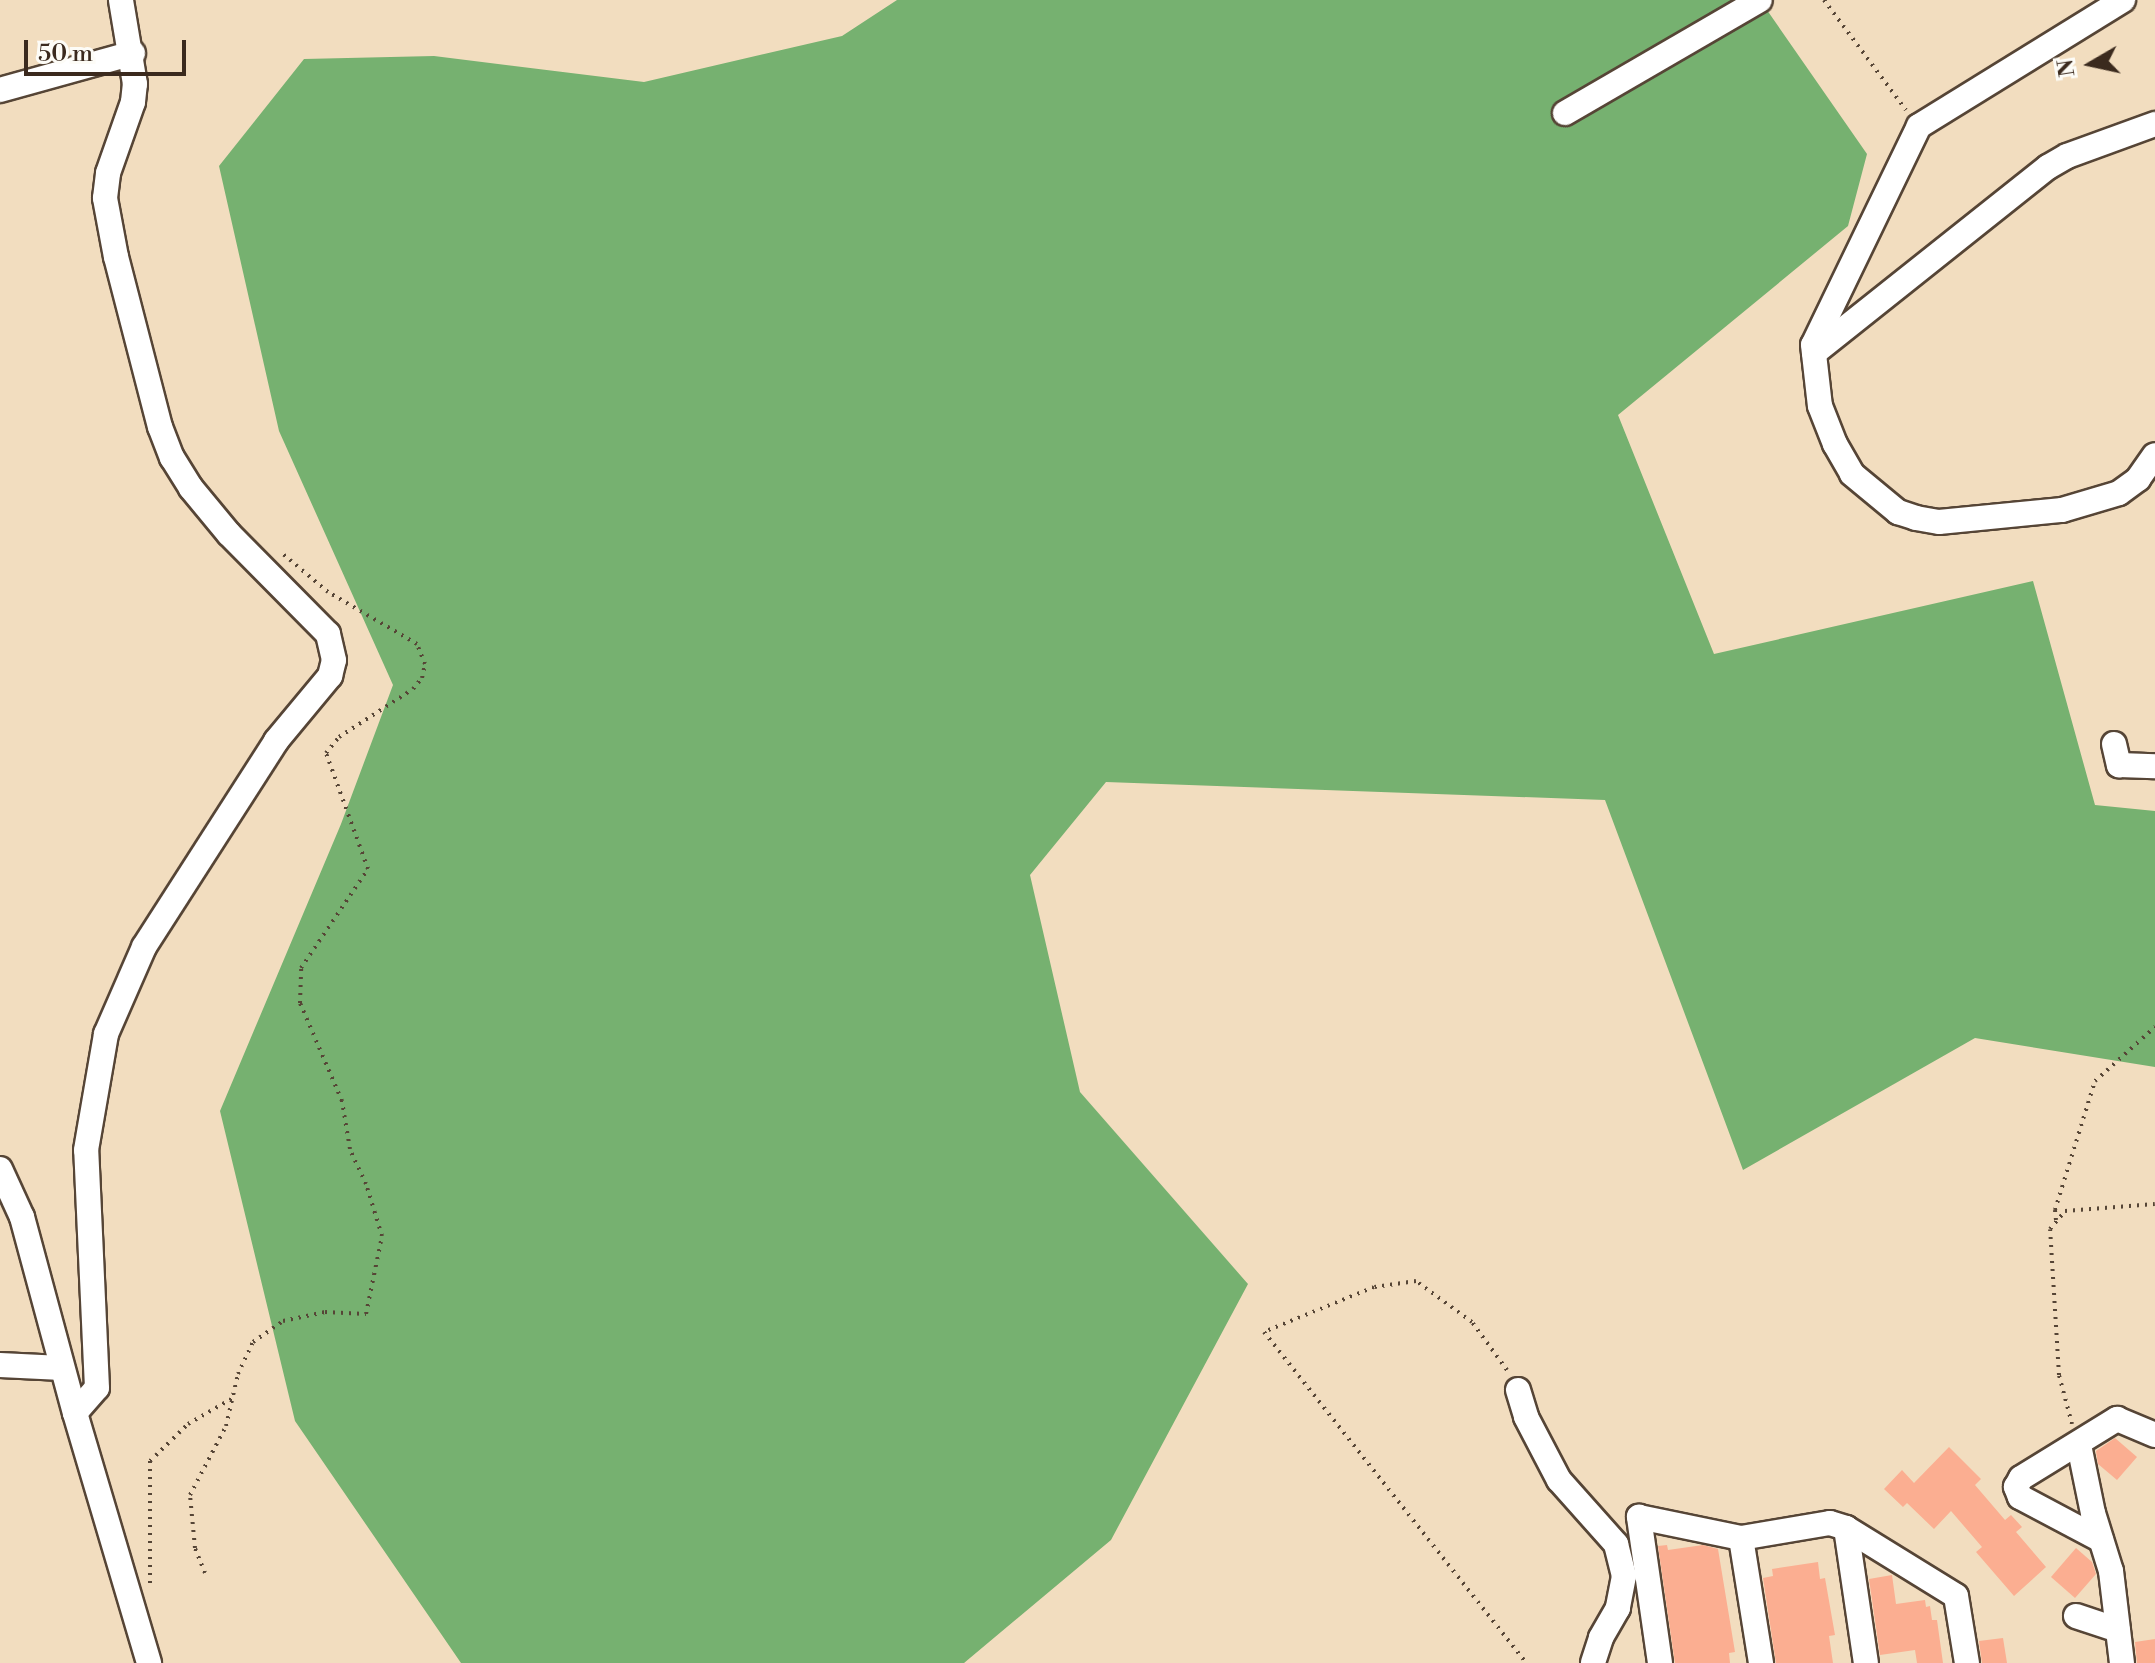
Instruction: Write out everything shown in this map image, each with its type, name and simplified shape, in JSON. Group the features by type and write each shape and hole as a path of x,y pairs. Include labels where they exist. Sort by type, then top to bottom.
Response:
{"street":[{"path":"75,1413 97,1388 86,1150 106,1034 144,947 276,741 330,676 334,660 328,634 229,534 191,488 172,458 160,427 116,257 105,198 108,173 133,102 133,53 121,0"},
{"path":"1565,113 1760,0"},
{"path":"2123,0 1919,126 1813,345 1820,406 1835,444 1852,474 1898,512 1916,518 1939,522 2062,510 2119,493 2138,479 2155,455"},
{"path":"0,90 133,53"},
{"path":"1814,353 2048,167 2067,156 2155,124"},
{"path":"2114,744 2119,765 2155,766"},
{"path":"0,1169 22,1217 62,1368 149,1663"},
{"path":"0,1365 62,1368"},
{"path":"1518,1390 1526,1417 1559,1480 1616,1544 1624,1576 1618,1608 1601,1638 1593,1663"},
{"path":"2101,1540 2020,1497 2016,1487 2021,1478 2117,1419 2155,1435"},
{"path":"2079,1445 2111,1571 2122,1663"},
{"path":"1660,1663 1639,1517 1741,1538 1830,1523 1846,1528 1956,1596 1967,1663"},
{"path":"1846,1528 1866,1663"},
{"path":"1741,1538 1761,1663"},
{"path":"2076,1616 2118,1630"}],"path":[{"path":"1824,0 1919,126"},
{"path":"205,1573 195,1548 190,1495 226,1426 238,1374 253,1342 283,1321 325,1312 366,1314 382,1236 366,1184 350,1149 342,1101 300,1003 301,968 368,869 326,753 339,737 413,689 422,678 425,664 417,644 328,592 276,548"},
{"path":"2056,1220 2055,1210 2095,1081 2155,1027"},
{"path":"2079,1445 2059,1375 2048,1239 2056,1220 2065,1211 2155,1204"},
{"path":"1518,1390 1498,1354 1472,1322 1416,1281 1374,1287 1264,1332 1526,1663"},
{"path":"150,1593 150,1461 188,1424 235,1397"}],"green space":[{"path":"897,0 1760,0 1867,154 1848,226 1618,415 1714,654 2033,581 2095,805 2155,811 2155,1067 1975,1038 1743,1170 1605,800 1106,782 1030,875 1080,1092 1248,1284 1111,1540 964,1663 461,1663 295,1421 220,1111 341,824 393,685 279,431 219,166 304,59 434,56 644,82 842,36"}],"building":[{"path":"2115,1438 2137,1457 2117,1480 2098,1464 2096,1451"},
{"path":"1949,1447 1981,1479 1975,1485 2005,1520 2011,1515 2022,1527 2016,1532 2046,1567 2014,1596 1976,1552 1982,1547 1951,1511 1934,1529 1907,1503 1903,1507 1884,1489 1902,1470 1914,1483"},
{"path":"1667,1545 1668,1550 1703,1545 1718,1549 1735,1652 1729,1653 1730,1663 1675,1663 1658,1546"},
{"path":"2076,1548 2092,1562 2096,1574 2075,1598 2051,1577"},
{"path":"1818,1562 1820,1579 1825,1578 1835,1635 1829,1636 1833,1663 1776,1663 1763,1578 1773,1576 1772,1569"},
{"path":"1892,1575 1896,1604 1925,1600 1926,1607 1930,1606 1932,1620 1937,1620 1943,1663 1917,1663 1915,1650 1880,1655 1869,1579"},
{"path":"2003,1638 2007,1663 1982,1663 1979,1641"},
{"path":"2155,1639 2155,1663 2137,1663 2135,1642"}]}
